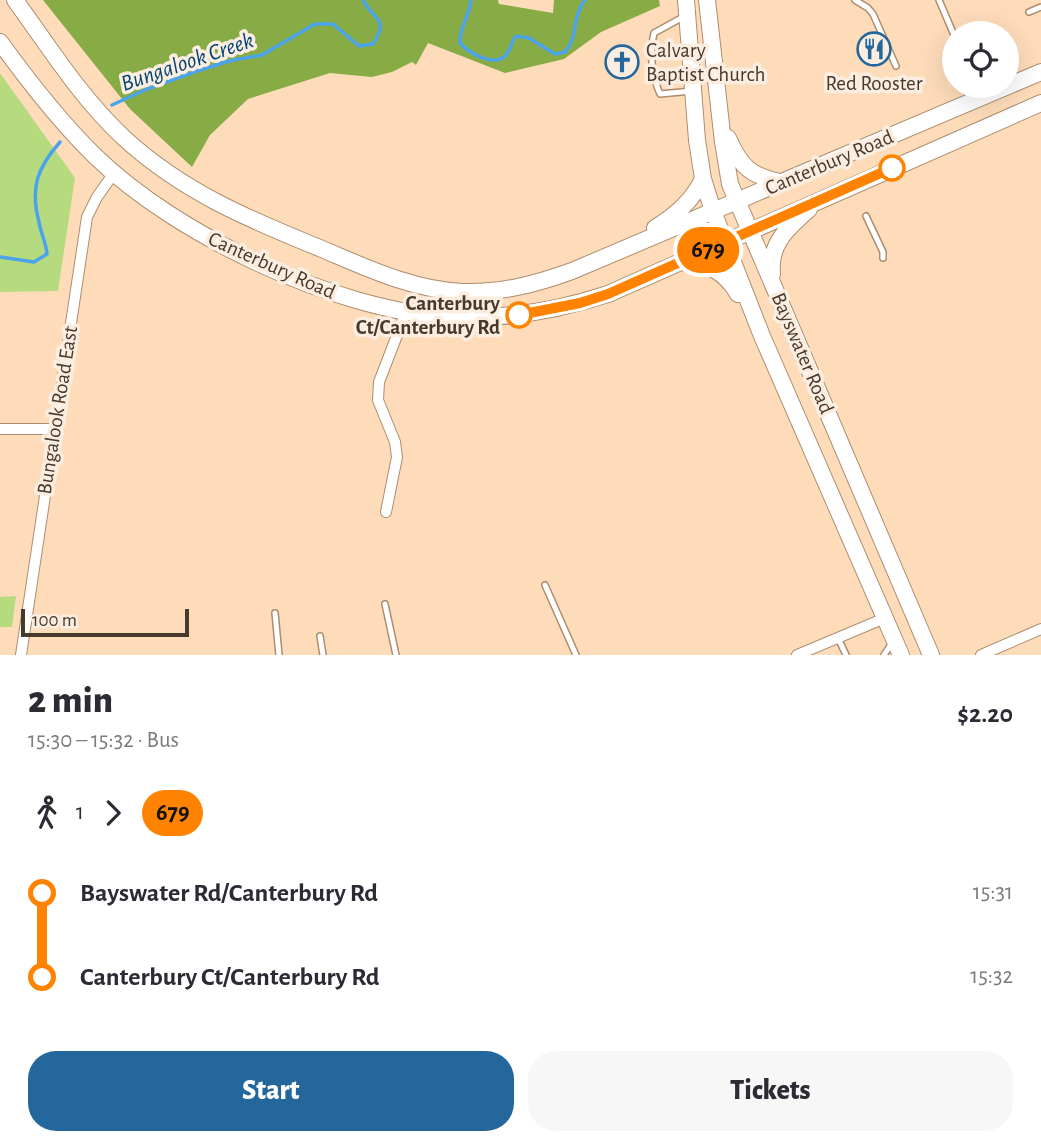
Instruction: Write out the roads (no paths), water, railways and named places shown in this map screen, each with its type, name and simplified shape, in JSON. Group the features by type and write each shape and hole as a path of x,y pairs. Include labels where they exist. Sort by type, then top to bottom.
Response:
{"main road":[{"name":"Canterbury Road","path":"15,0 101,115 144,156 199,195 254,222 381,274 416,285 461,292 524,287 572,271 980,98"},
{"name":"Bayswater Road","path":"707,0 730,184 931,655"},
{"name":"Bayswater Road","path":"687,7 692,91 703,179 713,211 762,336 898,648"},
{"name":"Canterbury Road","path":"0,42 46,104 81,142 150,202 182,222 246,256 352,299 406,312 471,317 519,315 608,294 1041,103"},
{"name":"Canterbury Road","path":"1019,81 1041,72"},
{"path":"996,98 1009,117"},
{"path":"720,116 729,141 745,167 763,178 783,183"},
{"path":"618,251 680,211 703,179"},
{"path":"774,286 772,256 775,244 821,199"},
{"path":"682,262 707,265 723,274 734,286 762,336"},
{"path":"406,312 416,285"},
{"path":"885,618 910,606"}],"street":[{"name":"Bungalook Road East","path":"21,655 87,217 114,173"},
{"path":"386,512 397,457 395,442 378,400 379,382 406,312"},
{"path":"0,429 54,429"},
{"path":"797,655 885,618"},
{"path":"981,655 1041,629"}],"lane":[{"path":"855,0 873,14 896,66"},
{"path":"939,0 948,21"},
{"path":"687,7 654,33 650,46 660,94 692,91"},
{"path":"1029,12 1041,7"},
{"path":"866,216 883,252 883,258"},
{"path":"545,586 576,655"},
{"path":"385,604 396,655"},
{"path":"275,613 279,655"},
{"path":"320,636 323,655"},
{"path":"838,638 846,655"},
{"path":"884,655 898,648"}],"waterway":[{"name":"Bungalook Creek","path":"112,105 197,71 262,55 315,24 333,24 359,46 373,44 380,24 363,0"},
{"name":"Bungalook Creek","path":"471,0 460,43 469,51 494,60 505,56 516,36 529,38 555,54 565,52 572,40 578,13 585,0"},
{"name":"Bungalook Creek","path":"0,257 34,262 47,254 36,210 36,189 41,170 60,142"}],"place":[{"name":"Red Rooster","path":"874,49"},
{"name":"Calvary Baptist Church","path":"622,62"},
{"name":"Canterbury Ct/Canterbury Rd","path":"519,315"}]}
